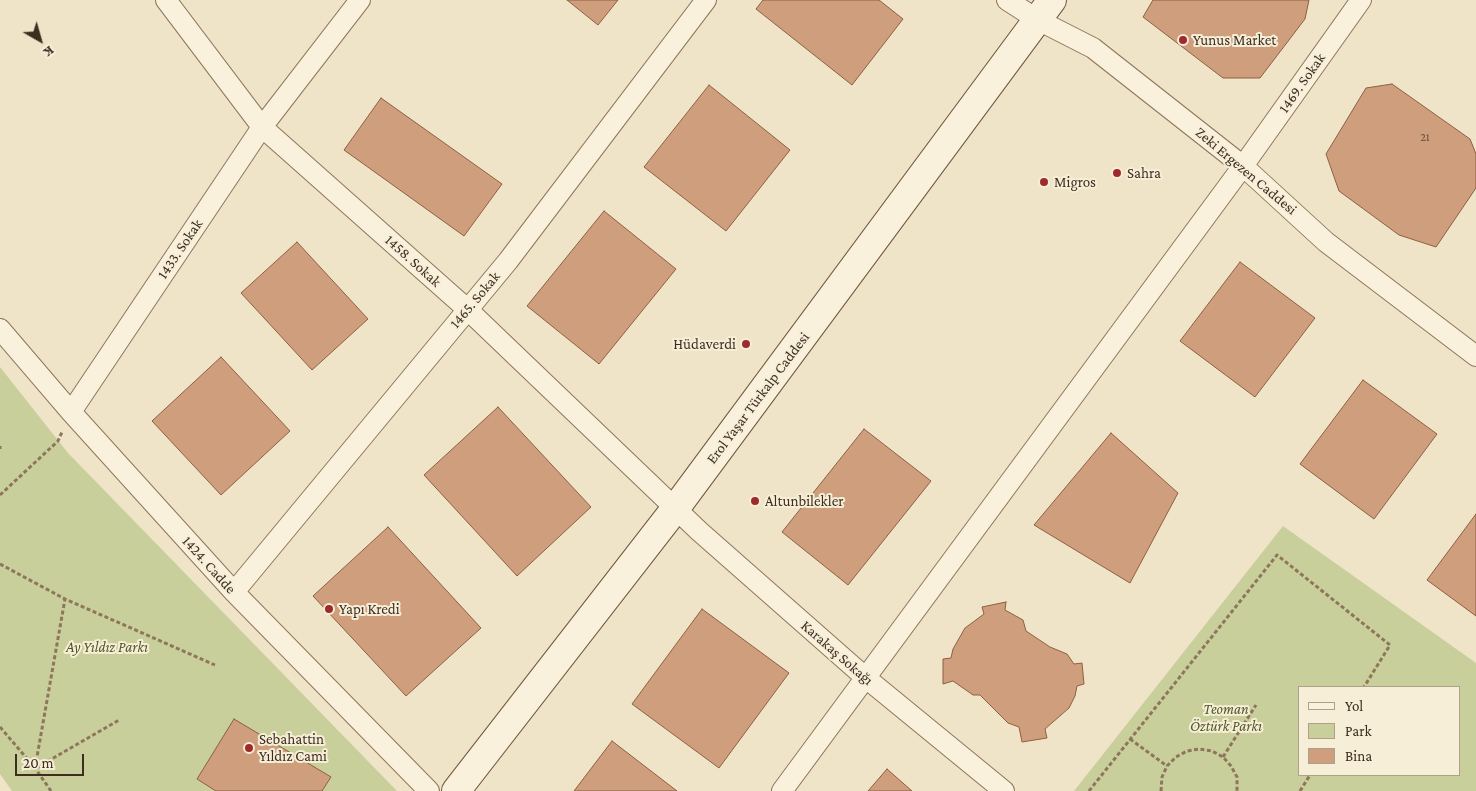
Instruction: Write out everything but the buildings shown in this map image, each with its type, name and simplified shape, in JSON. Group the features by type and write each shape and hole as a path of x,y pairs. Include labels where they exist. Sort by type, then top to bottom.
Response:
{"street":[{"name":"1458. Sokak","path":"166,0 262,127 468,309 675,509"},
{"name":"1433. Sokak","path":"71,412 262,127 360,0"},
{"name":"1465. Sokak","path":"234,592 508,261 706,0"},
{"name":"Zeki Ergezen Caddesi","path":"1007,0 1045,10 1243,166 1326,242 1476,356"},
{"name":"1469. Sokak","path":"782,791 1243,166 1361,0"},
{"name":"Erol Yaşar Türkalp Caddesi","path":"456,791 675,509 1045,10"},
{"name":"1424. Cadde","path":"0,329 71,412 234,592 429,791"},
{"name":"Karakaş Sokağı","path":"675,509 866,678 1004,791"}],"path":[{"path":"0,495 58,441 71,412"},
{"path":"1089,791 1277,555 1390,645 1365,686"},
{"path":"0,564 65,599 215,665"},
{"path":"35,768 65,599"},
{"path":"1223,757 1256,705"},
{"path":"35,768 119,720"},
{"path":"0,727 35,768 51,791"},
{"path":"1130,739 1167,766"},
{"path":"1161,791 1162,777 1167,766 1176,757 1193,750 1212,751 1223,757 1231,766 1236,777 1238,791"},
{"path":"1300,791 1309,776"}],"green space":[{"name":"Ay Yıldız Parkı","path":"0,367 68,453 397,791 12,791 0,774"},
{"name":"Teoman Öztürk Parkı","path":"1283,526 1476,663 1476,791 1074,791"}],"place":[{"name":"Yunus Market","path":"1183,40"},
{"name":"Sahra","path":"1117,173"},
{"name":"Migros","path":"1044,182"},
{"name":"Hüdaverdi","path":"746,344"},
{"name":"Altunbilekler","path":"755,501"},
{"name":"Yapı Kredi","path":"329,609"},
{"name":"Sebahattin Yıldız Cami","path":"249,748"}]}
